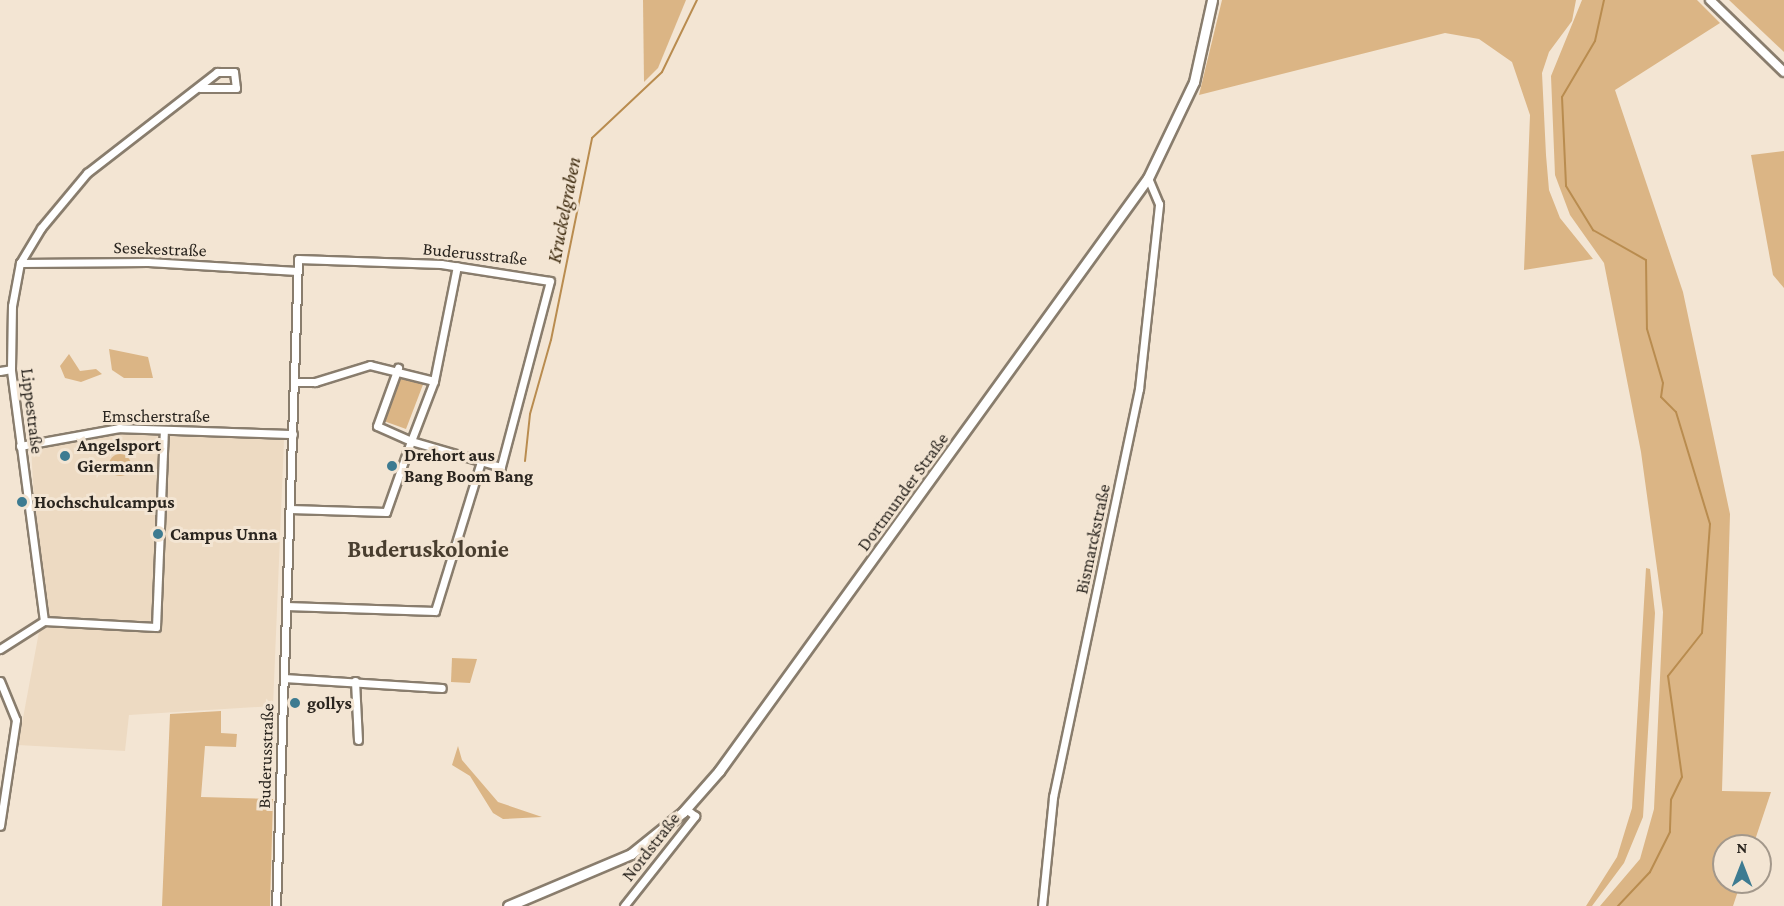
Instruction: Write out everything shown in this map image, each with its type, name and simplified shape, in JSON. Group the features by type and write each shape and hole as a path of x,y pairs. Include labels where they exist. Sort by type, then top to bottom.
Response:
{"main road":[{"name":"Dortmunder Straße","path":"508,906 631,854 686,809 822,631 1148,178 1194,82 1212,0"}],"street":[{"path":"1710,0 1784,72"},
{"name":"Lippestraße","path":"44,621 11,369 12,306 20,263 40,228 87,173 200,88 217,72 234,72 236,88 200,88"},
{"name":"Bismarckstraße","path":"1042,906 1053,797 1139,389 1159,204 1148,178"},
{"name":"Buderusstraße","path":"276,906 298,259 457,266 550,281 501,467 480,465"},
{"name":"Sesekestraße","path":"20,263 148,262 297,271"},
{"path":"290,509 384,515 434,381 457,266"},
{"path":"295,382 315,382 362,365 398,368 434,381"},
{"path":"286,606 435,611 480,465 411,441 377,426 398,368"},
{"path":"0,371 11,369"},
{"name":"Emscherstraße","path":"20,446 119,428 293,434"},
{"path":"0,649 44,621 156,627 164,430"},
{"path":"284,678 442,688"},
{"path":"0,681 16,720 0,826"},
{"path":"355,681 358,740"},
{"name":"Nordstraße","path":"624,906 695,816 686,809"}],"shaded area":[{"path":"643,0 686,0 658,68 644,82"},
{"path":"1222,0 1576,0 1572,21 1549,52 1542,73 1546,155 1549,190 1560,218 1593,259 1524,270 1530,115 1512,62 1479,39 1445,33 1199,95"},
{"path":"1582,0 1697,0 1720,23 1615,90 1683,292 1730,514 1722,791 1771,792 1757,834 1712,834 1712,894 1737,894 1733,906 1600,906 1640,859 1654,809 1663,612 1641,452 1604,263 1570,215 1555,175 1551,76"},
{"path":"1729,0 1784,0 1784,52"},
{"path":"1784,151 1784,288 1773,275 1751,155"},
{"path":"109,349 148,357 153,378 124,378 112,370"},
{"path":"69,354 80,371 96,369 102,374 81,382 65,378 60,366"},
{"path":"399,373 424,382 406,429 381,420"},
{"name":"Campus Unna","path":"123,433 284,440 273,706 129,715 125,751 18,745 41,621 31,447"},
{"path":"116,454 124,454 131,461 131,469 124,476 116,476 109,469 109,461"},
{"path":"1646,568 1650,569 1655,613 1643,817 1624,863 1592,906 1586,906 1617,857 1632,808"},
{"path":"452,658 477,659 470,683 451,682"},
{"path":"221,711 221,733 237,734 236,747 205,746 201,797 273,799 270,906 162,906 170,714"},
{"path":"458,746 462,760 498,802 542,817 503,819 493,813 470,776 452,765"}],"waterway":[{"name":"Kruckelgraben","path":"525,461 530,414 551,340 592,138 662,72 697,0"},
{"path":"1604,0 1595,41 1562,97 1566,186 1593,230 1646,260 1647,329 1663,383 1661,397 1676,412 1710,524 1702,633 1668,676 1682,777 1671,800 1670,832 1650,872 1618,906"}],"place":[{"name":"Angelsport Giermann","path":"65,456"},
{"name":"Drehort aus Bang Boom Bang","path":"392,466"},
{"name":"Hochschulcampus","path":"22,502"},
{"name":"Campus Unna","path":"158,534"},
{"name":"gollys","path":"295,703"}],"district":[{"name":"Buderuskolonie","path":"428,549"}]}
